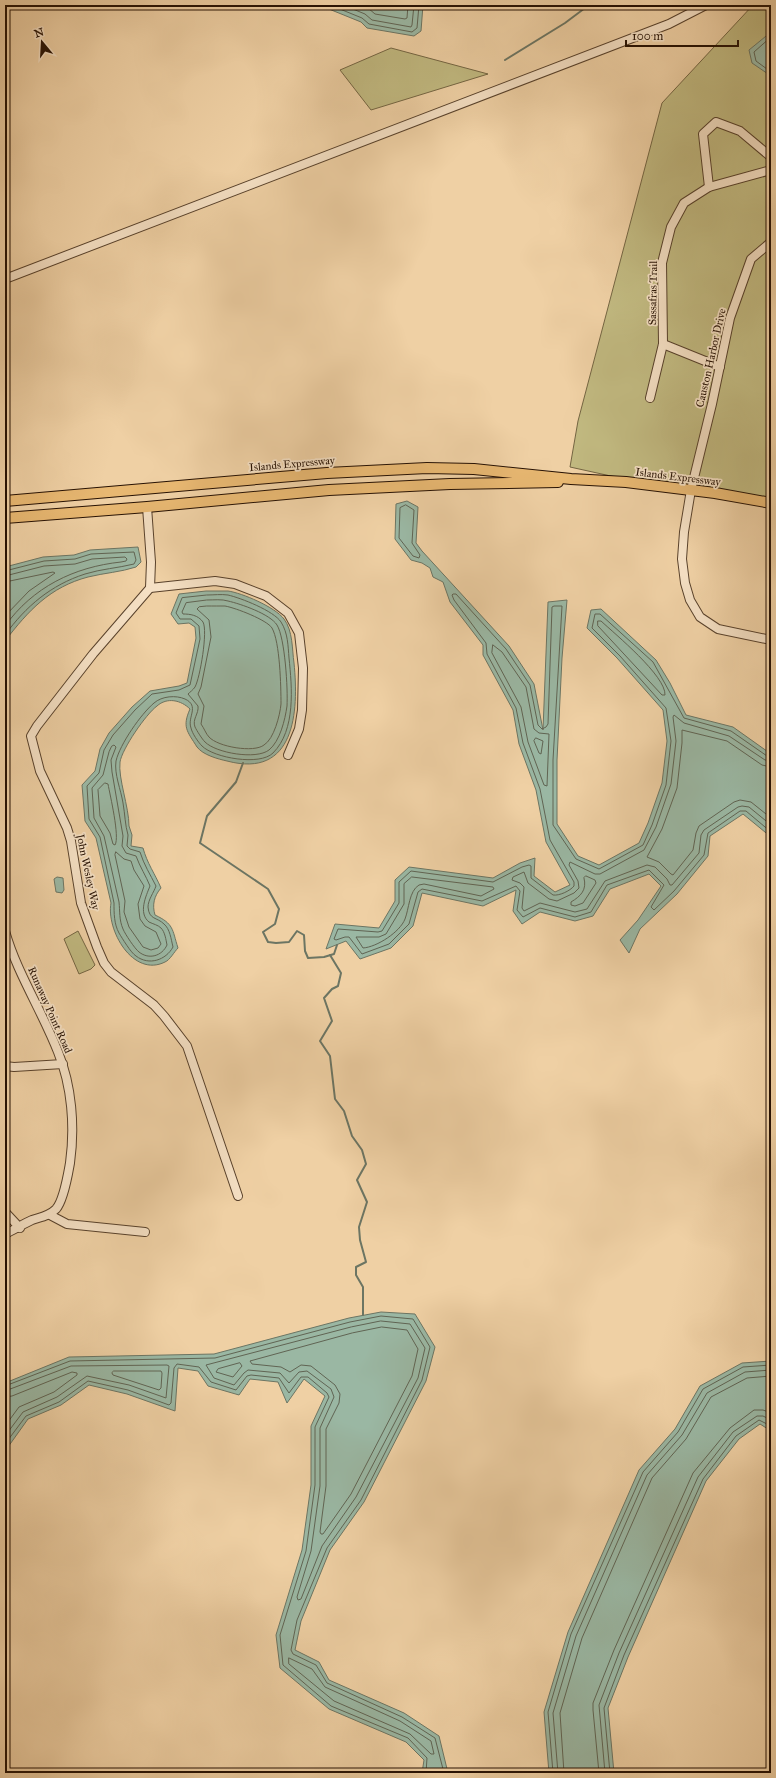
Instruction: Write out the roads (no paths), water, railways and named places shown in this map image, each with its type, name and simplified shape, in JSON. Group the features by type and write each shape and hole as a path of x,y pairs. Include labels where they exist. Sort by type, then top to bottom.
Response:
{"main road":[{"name":"Islands Expressway","path":"5,501 327,473 390,469 474,469 626,482 691,490 771,503"},
{"name":"Islands Expressway","path":"5,518 147,507 329,490 450,484 546,483 581,479"}],"street":[{"path":"5,279 662,27 706,5"},
{"path":"709,186 704,134 716,122 740,131 771,157"},
{"name":"Sassafras Trail","path":"650,398 663,344 662,263 671,229 684,203 709,186 771,170"},
{"name":"Causton Harbor Drive","path":"771,242 751,259 730,318 712,404 691,490 682,552 685,583 690,600 700,617 718,629 771,640"},
{"path":"663,344 720,367"},
{"path":"147,507 151,562 150,588 215,581 235,584 266,596 288,613 299,633 303,668 302,710 299,729 288,755"},
{"name":"John Wesley Way","path":"150,588 93,654 37,726 31,736 40,771 67,828 71,841 81,903 104,963 111,972 158,1009 187,1046 238,1196"},
{"name":"Runaway Point Road","path":"5,930 8,952 56,1047 63,1064 69,1098 72,1134 68,1175 57,1208 50,1215"},
{"path":"5,1066 14,1067 63,1064"},
{"path":"5,1212 20,1228"},
{"path":"5,1234 20,1228 33,1220 50,1215 67,1224 145,1232"}],"water":[{"path":"319,5 423,5 421,31 414,36 367,28 361,22"},
{"path":"771,32 771,76 752,63 749,50"},
{"path":"407,501 418,507 416,543 509,646 534,684 543,730 548,602 567,600 562,658 557,760 557,824 578,856 599,865 639,843 648,823 662,783 667,741 663,710 617,658 587,628 591,610 601,609 656,660 670,683 686,715 733,727 771,754 771,837 743,814 710,836 708,856 677,894 640,929 629,953 620,940 638,920 661,886 649,874 610,889 593,916 575,921 540,912 522,924 513,911 516,890 483,906 422,893 413,926 391,948 360,959 346,941 326,949 335,924 379,928 395,901 395,880 409,867 493,878 520,863 535,858 534,876 555,892 570,885 546,842 536,790 519,744 513,710 483,655 483,645 450,602 443,582 433,577 430,568 422,563 411,560 395,539 396,504"},
{"path":"138,547 141,562 136,567 88,577 74,581 62,587 31,610 5,641 5,567 43,557 74,555 90,550"},
{"path":"206,591 234,592 266,605 280,614 284,619 291,635 294,663 295,702 293,720 288,737 279,751 267,760 250,764 227,761 207,754 197,747 186,725 186,720 190,709 182,703 165,701 152,710 125,749 120,762 120,769 129,818 129,826 132,835 131,846 143,848 161,888 154,901 155,915 169,924 178,948 167,961 153,965 142,963 133,957 124,949 117,938 113,926 111,903 96,838 85,821 82,785 95,771 100,749 109,733 132,707 150,691 179,686 187,683 196,638 195,627 189,623 178,624 171,614 179,594"},
{"path":"57,877 63,878 64,890 62,893 56,892 54,879"},
{"path":"381,1312 415,1314 435,1347 426,1381 364,1502 330,1550 301,1621 295,1650 319,1662 329,1680 404,1713 439,1736 448,1773 422,1773 424,1760 406,1742 329,1709 280,1668 276,1635 302,1550 311,1485 311,1426 325,1396 304,1379 287,1403 278,1382 250,1379 239,1395 208,1386 198,1371 178,1368 175,1411 127,1394 89,1385 61,1405 28,1419 8,1447 5,1448 5,1383 69,1357 214,1354 349,1318"},
{"path":"771,1361 771,1431 760,1424 739,1439 706,1481 628,1657 608,1708 614,1773 549,1773 544,1712 568,1632 639,1470 675,1429 700,1386 742,1363"}],"waterway":[{"path":"505,60 565,23 589,5"},
{"path":"243,763 236,782 207,816 200,843 268,889 279,909 275,924 263,932 268,942 289,942 297,931 304,935 305,951 308,958 324,957 334,954 337,945"},
{"path":"330,955 341,973 338,986 332,989 324,998 332,1021 320,1041 330,1056 335,1099 344,1111 352,1136 362,1150 366,1164 357,1180 367,1202 359,1227 360,1240 366,1262 356,1267 356,1275 363,1287 363,1315"}]}
